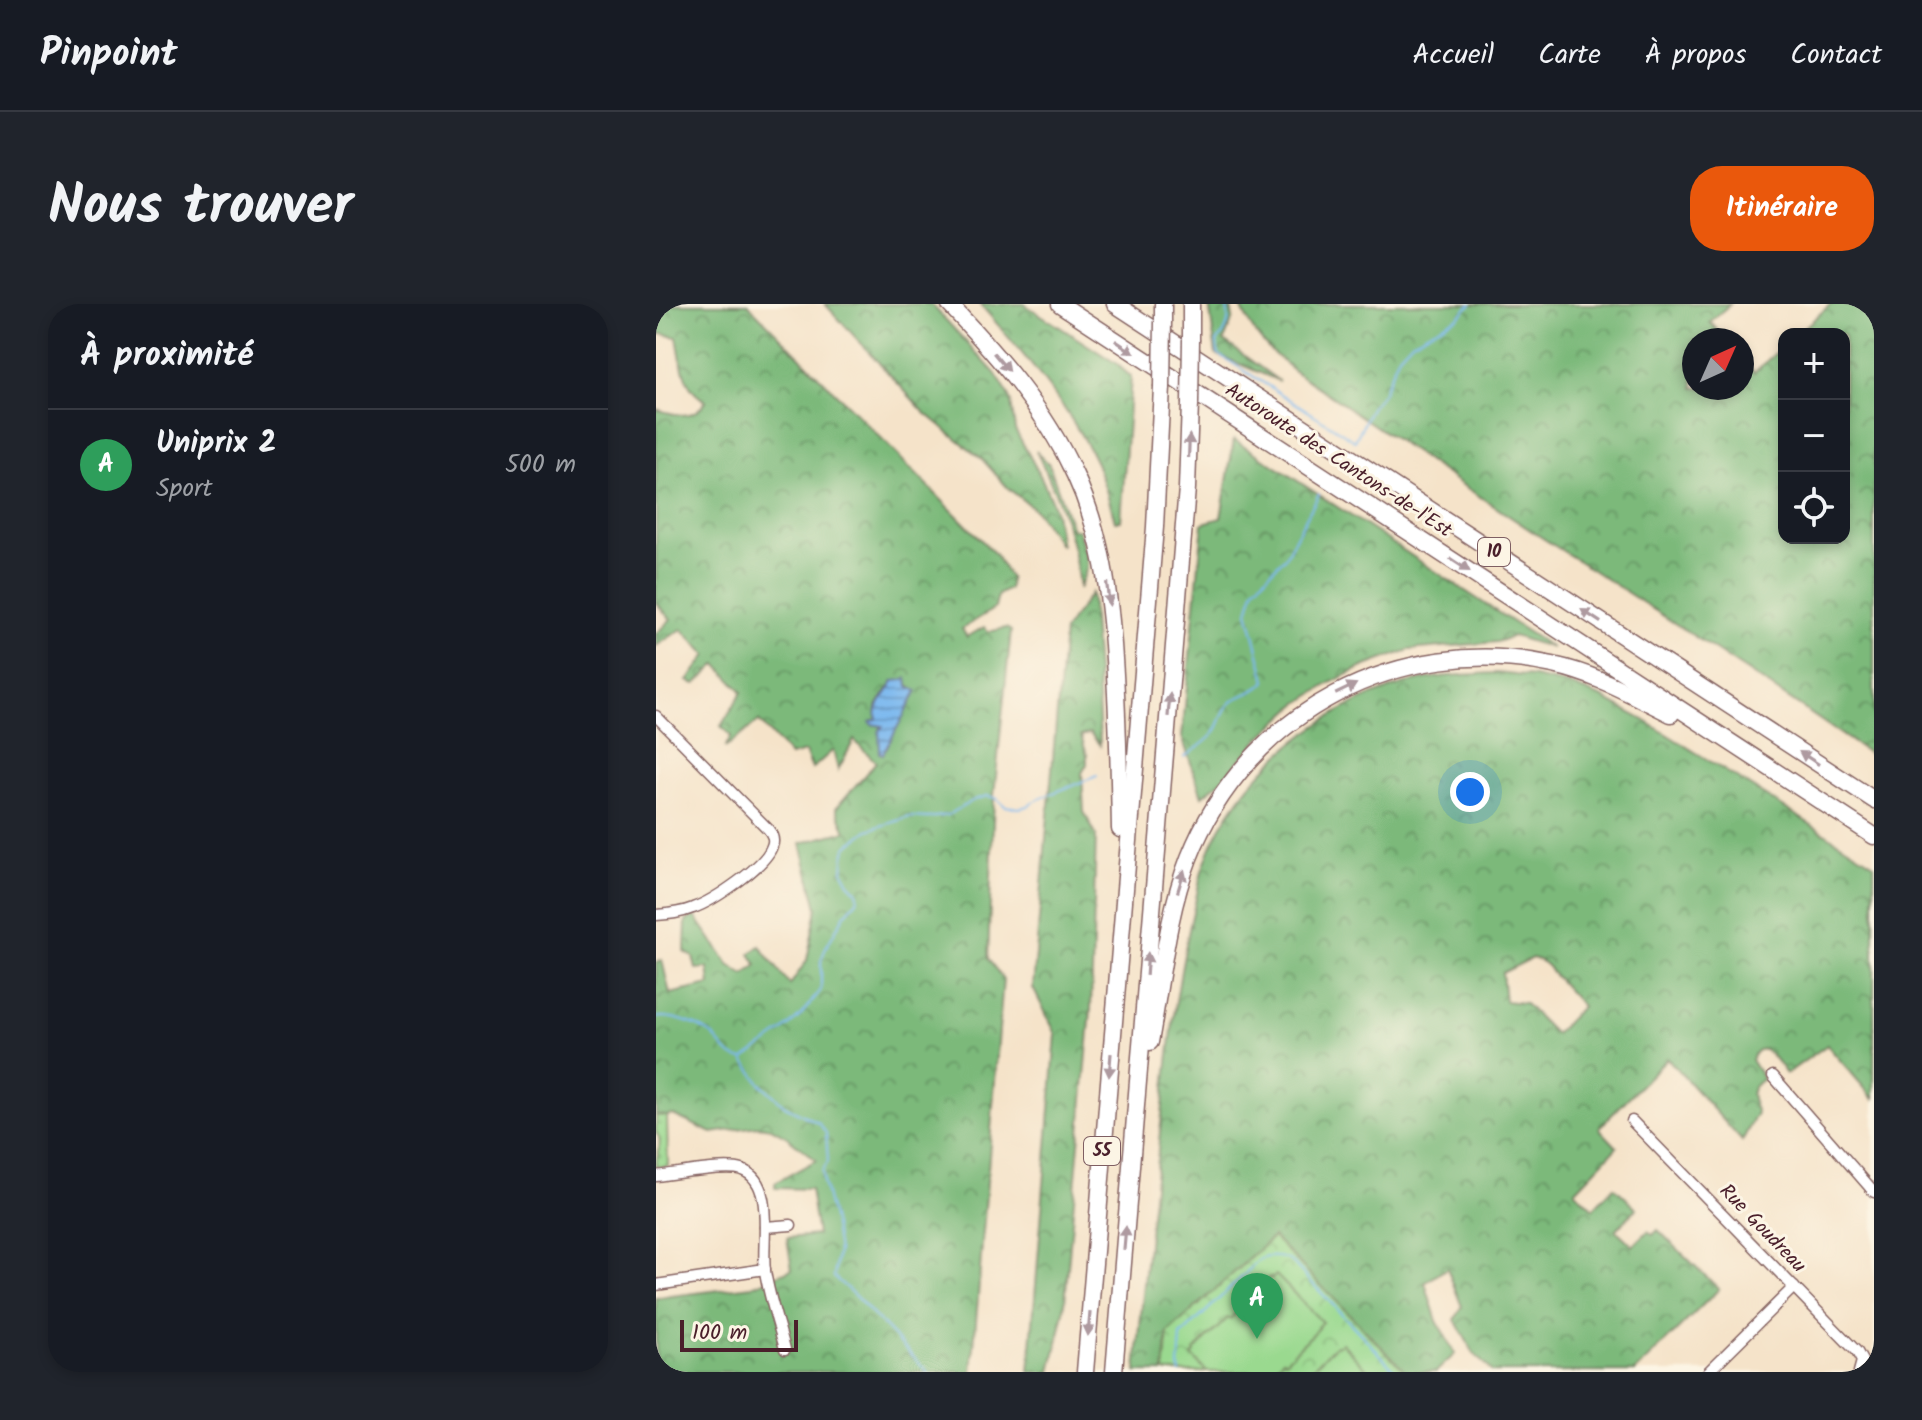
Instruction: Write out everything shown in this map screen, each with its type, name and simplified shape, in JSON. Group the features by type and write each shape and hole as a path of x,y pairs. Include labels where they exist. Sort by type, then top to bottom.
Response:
{"highway":[{"path":"949,304 1011,373 1043,417 1071,466 1093,523 1108,586 1116,681 1120,931"},
{"name":"Autoroute des Cantons-de-l'Est","path":"1060,304 1874,836"},
{"name":"Autoroute des Cantons-de-l'Est","path":"1115,304 1874,800"},
{"path":"1135,1126 1187,488 1191,304"},
{"path":"1120,931 1156,515 1163,312"},
{"path":"1135,1126 1174,907 1189,858 1213,809 1232,781 1265,744 1303,713 1346,689 1402,668 1453,658 1506,658 1585,673 1723,738"},
{"name":"55","path":"1085,1372 1120,931"},
{"name":"55","path":"1114,1372 1135,1126"}],"street":[{"path":"656,716 773,837 768,854 735,884 689,910 656,915"},
{"path":"1773,1076 1874,1192"},
{"name":"Rue Goudreau","path":"1632,1121 1857,1352 1861,1358 1861,1368"},
{"path":"656,1176 730,1168 743,1170 754,1177 761,1189 765,1269 785,1349"},
{"path":"765,1227 791,1225"},
{"path":"656,1285 765,1269"},
{"path":"1708,1372 1794,1287"}],"green space":[{"path":"656,304 748,304 994,553 1010,578 1009,589 998,595 995,608 962,629 967,637 984,627 988,632 1006,628 1011,631 994,795 988,959 1003,979 972,1372 656,1372 656,1298 752,1286 792,1269 787,1238 817,1235 810,1189 775,1188 775,1183 816,1160 787,1137 771,1128 758,1126 712,1133 673,1115 656,1115 656,962 662,960 670,994 710,985 708,968 696,969 693,957 685,952 686,921 695,916 729,965 744,975 757,965 750,954 760,946 790,985 807,960 817,908 801,843 846,831 836,808 876,762 854,740 838,770 833,750 812,769 805,752 790,756 759,721 725,748 731,736 721,726 742,692 717,664 696,684 688,681 707,655 682,629 656,646 656,634 671,619 656,603 656,409 683,415 695,412 706,401 688,382 677,337 656,333","holes":["894,681 903,681 916,691 883,726 872,724 873,720 877,720 878,705"]},
{"path":"825,304 931,304 995,373 1004,387 1011,402 1015,429 1054,507 1061,546 1034,509 1009,489 982,459 924,412"},
{"path":"980,304 1024,304 1117,364 1131,377 1121,521 1115,521 1096,463 1072,420"},
{"path":"1209,304 1230,304 1233,318 1224,341 1279,381 1216,354"},
{"path":"1240,304 1730,304 1710,322 1715,328 1682,328 1682,400 1754,400 1754,372 1778,351 1778,544 1850,544 1850,328 1804,328 1831,304 1874,304 1874,757 1297,373 1263,343"},
{"path":"1234,439 1552,648 1513,636 1497,642 1409,650 1363,667 1296,705 1263,735 1221,781 1202,796 1182,737 1203,523 1221,518"},
{"path":"1036,451 1049,464 1072,529 1078,529 1087,559 1079,589 1074,553 1064,518"},
{"path":"1091,593 1100,745 1090,733 1081,736 1087,755 1087,764 1082,773 1084,812 1096,835 1091,1009 1064,1312 1051,1372 1029,1372 1056,1034 1033,988 1064,631"},
{"path":"1497,673 1570,685 1603,698 1644,720 1874,864 1874,1099 1827,1045 1786,1074 1769,1053 1760,1050 1751,1060 1763,1079 1751,1094 1757,1113 1742,1141 1667,1058 1599,1128 1617,1147 1575,1191 1593,1209 1614,1187 1637,1208 1616,1230 1633,1246 1648,1231 1653,1235 1658,1230 1719,1289 1635,1372 1492,1372 1474,1354 1455,1320 1462,1307 1447,1268 1425,1283 1437,1321 1455,1354 1436,1372 1406,1372 1273,1237 1168,1333 1164,1372 1136,1372 1177,995 1202,872 1220,829 1240,798 1292,744 1356,703 1425,679","holes":["1532,958 1547,965 1582,1006 1555,1034 1524,1003 1505,1001 1502,973"]},
{"path":"656,1115 667,1116 668,1166 656,1167 660,1144"},
{"path":"1273,1237 1406,1372 1164,1372 1168,1333"},
{"path":"1276,1275 1322,1322 1319,1328 1285,1361 1283,1359 1274,1372 1207,1372 1192,1356 1194,1351 1270,1277 1272,1279"},
{"path":"1342,1343 1370,1372 1308,1372 1336,1345"}],"water":[{"path":"907,678 908,686 917,691 883,754 880,753 879,731 883,726 870,722 877,719 879,704 894,681"}],"waterway":[{"path":"1226,304 1228,320 1217,342 1218,354 1355,441 1371,408 1382,394 1399,355 1412,341 1458,317 1471,304"},
{"path":"1184,757 1214,733 1229,705 1266,681 1248,611 1255,588 1285,557 1319,494"},
{"path":"656,1018 676,1019 699,1027 710,1033 729,1054 744,1059 800,1016 821,990 821,961 825,949 858,896 843,872 844,856 850,844 868,830 910,817 948,815 987,796 996,798 1005,806 1028,806 1040,798 1097,776"},
{"path":"744,1060 760,1083 785,1106 819,1123 826,1133 828,1162 822,1171 838,1251 834,1277 928,1372"},
{"path":"1180,1372 1181,1336 1259,1260 1271,1257 1292,1262 1397,1372"}],"place":[{"name":"Uniprix 2","path":"1257,1339"}]}
